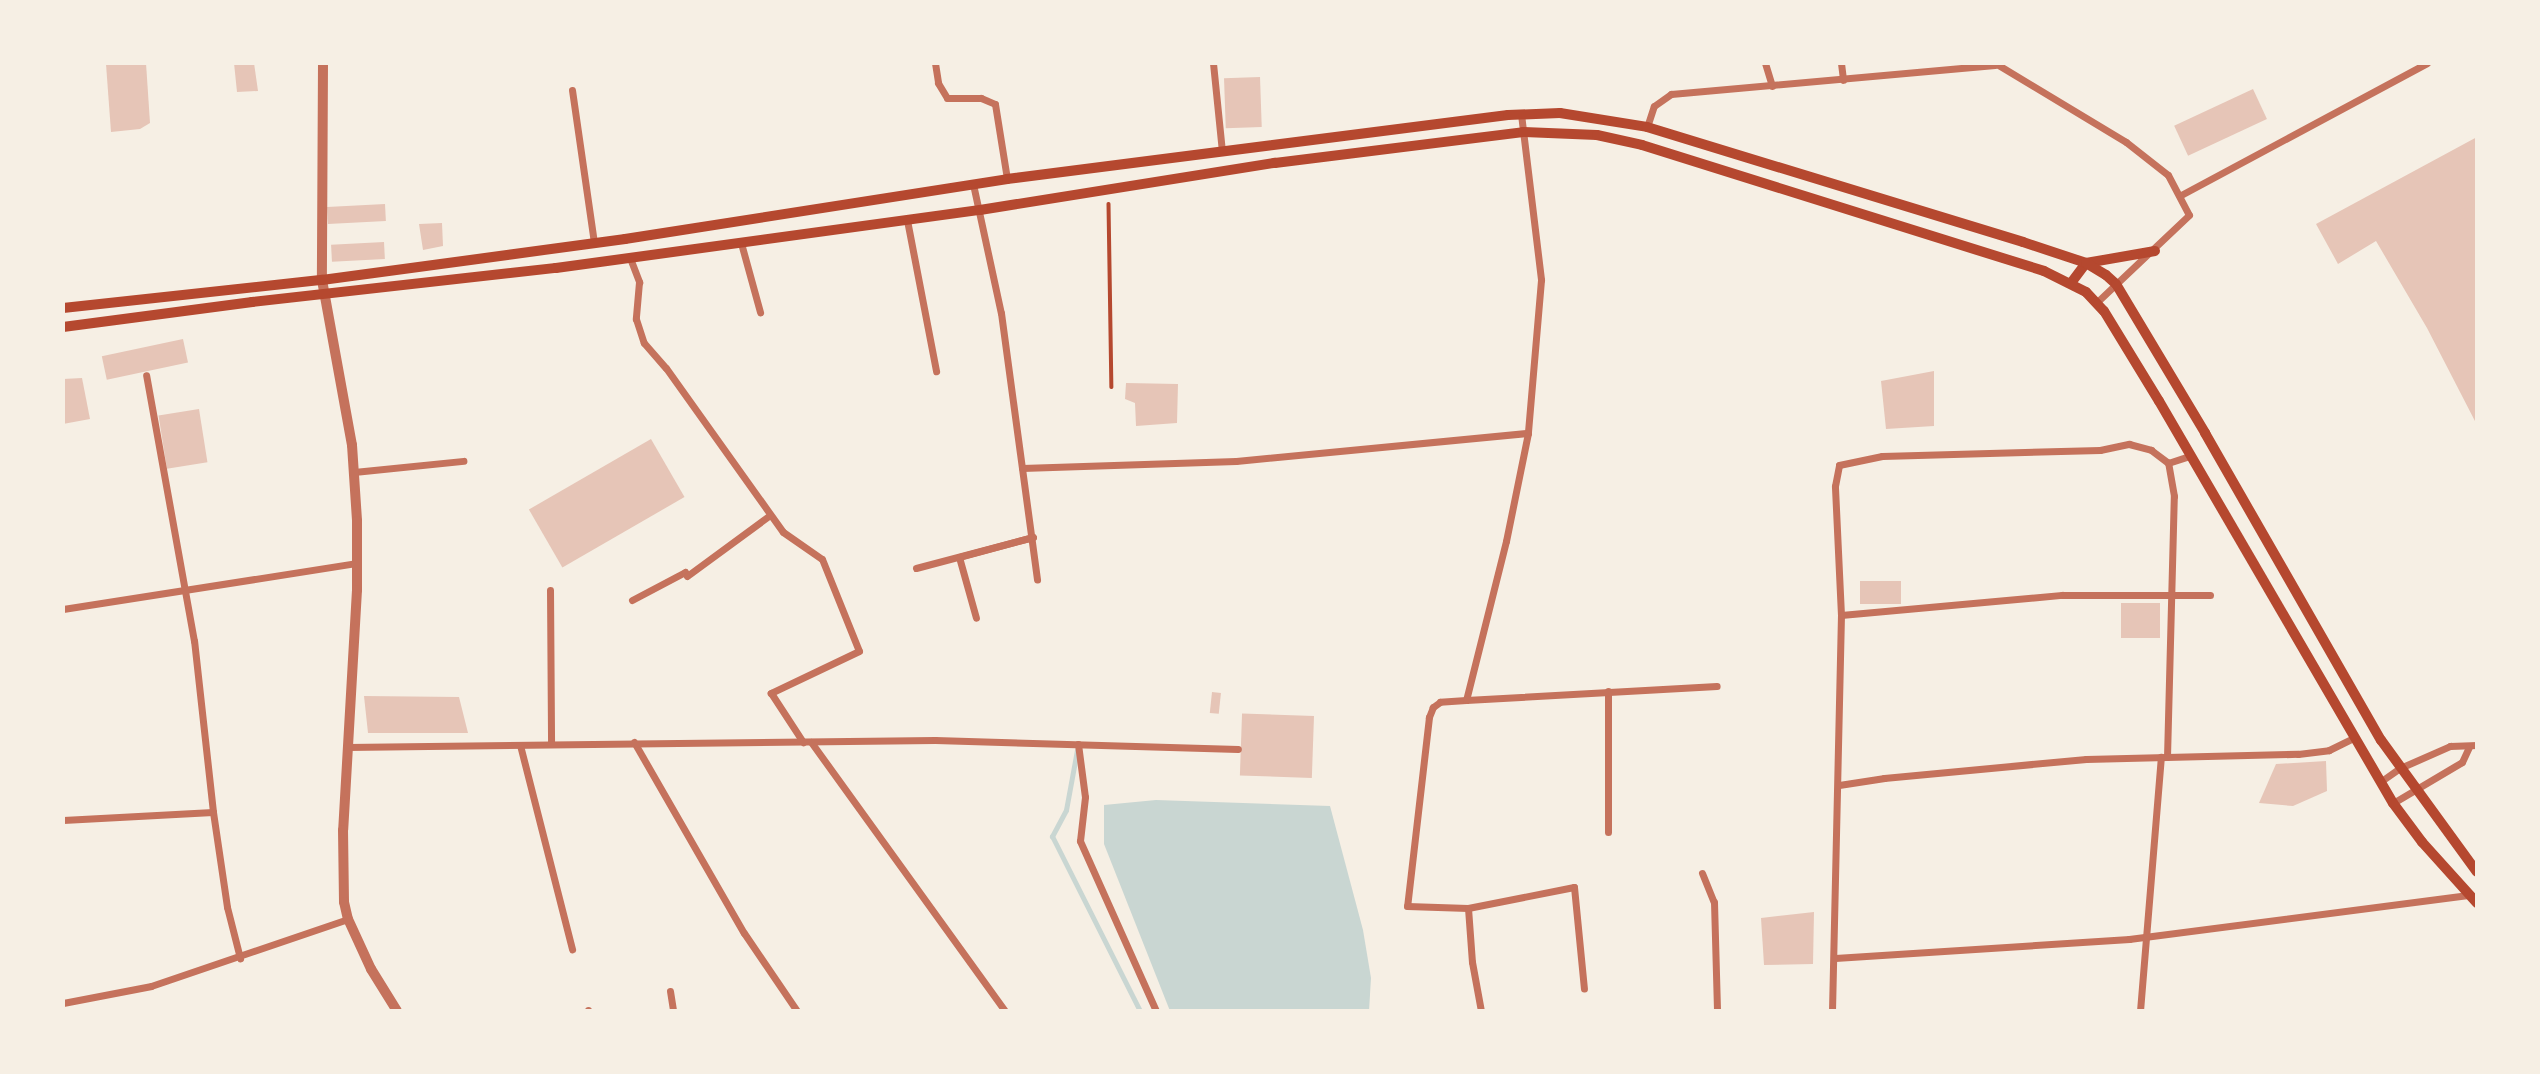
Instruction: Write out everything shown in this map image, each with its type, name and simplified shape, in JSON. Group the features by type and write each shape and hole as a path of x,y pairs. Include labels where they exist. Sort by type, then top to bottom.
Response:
{"main road":[{"path":"63,309 322,280 594,243 1007,179 1521,114 1560,113 1647,127 2086,263 2116,284 2400,768 2477,872"},
{"path":"1597,135 1599,118"},
{"path":"63,327 630,258 980,210 1292,161 1523,132 1597,135 1642,145 2044,271 2071,283 2096,303 2185,444 2393,803 2422,842 2474,899"},
{"path":"1290,142 1292,161"},
{"path":"725,223 727,245"},
{"path":"2071,283 2086,263 2155,251"},
{"path":"2185,444 2205,433"}],"street":[{"path":"323,63 322,280 352,445 357,563 343,830 344,902 348,919 371,969 397,1011"},
{"path":"935,63 938,83 947,98 981,98 995,104 1007,179"},
{"path":"1213,63 1222,151"},
{"path":"1765,63 1772,86"},
{"path":"1841,63 1843,80"},
{"path":"2181,195 2427,63"},
{"path":"1647,127 1654,106 1671,94 1995,64 2126,142 2168,175 2181,195 2189,215 2155,251 2096,303"},
{"path":"572,90 594,243"},
{"path":"1466,700 1506,541 1528,433 1541,280 1521,114"},
{"path":"973,184 1001,313 1037,580"},
{"path":"906,220 936,371"},
{"path":"741,243 760,312"},
{"path":"630,258 639,282 636,319 644,343 666,368 783,532 822,559 859,651 771,693 1004,1011"},
{"path":"146,375 182,589 194,641 213,812 227,907 240,958"},
{"path":"1022,468 1236,461 1528,433"},
{"path":"1832,1011 1842,615 1835,486 1839,465 1882,456 2100,450 2129,444 2151,450 2168,463 2174,496 2164,757 2140,1011"},
{"path":"2168,463 2190,456"},
{"path":"354,472 463,461"},
{"path":"632,600 685,572 688,576 769,515"},
{"path":"916,568 1033,537"},
{"path":"976,618 959,557 1033,537"},
{"path":"63,609 357,563"},
{"path":"550,590 551,744"},
{"path":"1842,615 2034,596 2210,595"},
{"path":"1584,989 1574,887 1468,908 1407,906 1429,717 1433,707 1440,702 1466,700 1717,686"},
{"path":"1608,691 1608,832"},
{"path":"1839,785 1884,778 2086,759 2308,753 2329,750 2354,738"},
{"path":"347,747 935,740 1238,749"},
{"path":"635,742 744,933 797,1011"},
{"path":"1077,744 1085,797 1080,841 1156,1011"},
{"path":"520,745 572,949"},
{"path":"2380,782 2400,768 2450,746 2473,746"},
{"path":"2393,803 2462,762 2473,746"},
{"path":"63,820 213,812"},
{"path":"1702,873 1714,902 1717,1011"},
{"path":"1835,958 2148,936 2474,899"},
{"path":"1468,908 1472,962 1481,1011"},
{"path":"63,1003 151,986 240,958 348,919"},
{"path":"670,991 673,1011"}],"path":[{"path":"1108,189 1112,387"}],"shaded area":[{"path":"1156,800 1330,806 1363,930 1371,978 1369,1011 1170,1011 1104,844 1104,805"}],"building":[{"path":"146,63 150,123 140,129 111,132 106,64"},
{"path":"234,63 254,63 258,91 237,92"},
{"path":"1260,77 1262,127 1226,128 1224,78"},
{"path":"2253,89 2267,119 2188,156 2174,126"},
{"path":"2477,137 2477,425 2427,328 2376,241 2338,264 2316,224"},
{"path":"385,204 386,221 328,224 327,207"},
{"path":"442,223 443,246 423,250 419,224"},
{"path":"384,242 385,259 332,262 331,245"},
{"path":"183,339 188,362 107,380 102,356"},
{"path":"1934,371 1934,426 1886,429 1881,381"},
{"path":"82,378 90,419 63,424 63,379"},
{"path":"1126,383 1178,384 1177,423 1136,426 1135,403 1125,399"},
{"path":"199,409 207,462 167,469 159,415"},
{"path":"651,439 684,497 562,568 529,510"},
{"path":"1860,581 1901,581 1901,604 1860,604"},
{"path":"2121,603 2160,603 2160,638 2121,638"},
{"path":"1212,692 1221,693 1219,714 1210,713"},
{"path":"364,696 459,697 468,733 368,733"},
{"path":"1242,713 1314,716 1312,778 1240,775"},
{"path":"2326,761 2327,791 2293,806 2259,803 2276,764"},
{"path":"1814,912 1813,964 1764,965 1761,918"}],"waterway":[{"path":"1077,750 1066,810 1052,836 1140,1011"}]}
